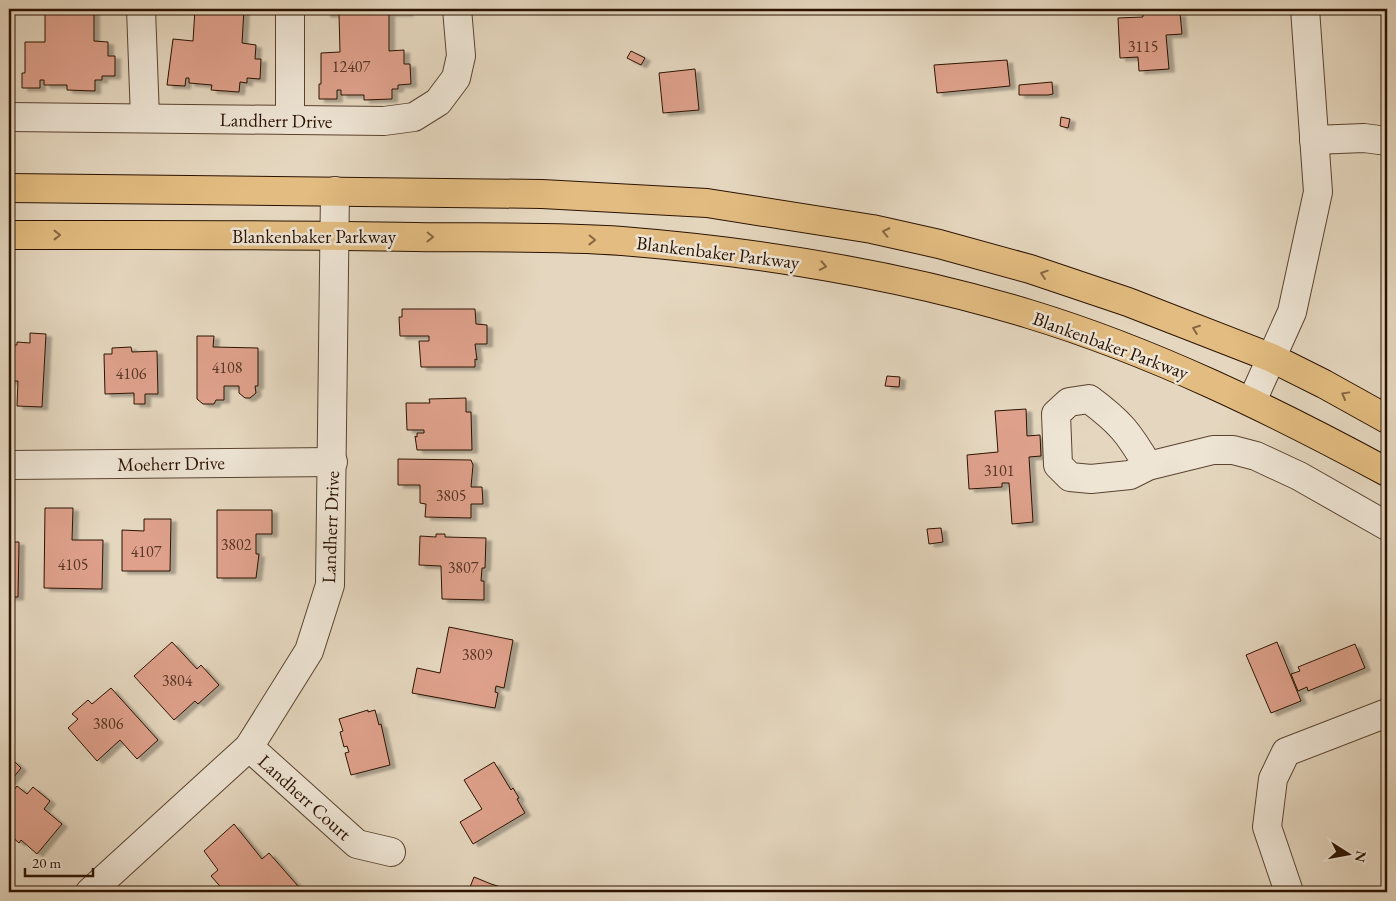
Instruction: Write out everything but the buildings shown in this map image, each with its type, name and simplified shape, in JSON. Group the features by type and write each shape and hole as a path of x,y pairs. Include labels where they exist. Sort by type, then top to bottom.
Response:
{"main road":[{"path":"9,188 542,194 707,203 872,230 939,244 1030,269 1128,302 1272,358 1387,419"},
{"name":"Blankenbaker Parkway","path":"9,235 334,235 618,241 789,259 883,278 1029,314 1179,370 1252,401 1387,472"}],"street":[{"path":"141,9 145,118"},
{"path":"290,9 290,120"},
{"name":"Landherr Drive","path":"9,117 384,121 414,117 438,102 456,78 461,56 457,9"},
{"path":"1252,401 1292,312 1318,192 1305,9"},
{"path":"1314,140 1364,138 1387,141"},
{"name":"Landherr Drive","path":"90,892 249,747 309,651 330,585 333,462 334,191"},
{"path":"1148,466 1213,450 1233,450 1256,456 1300,476 1387,526"},
{"name":"Moeherr Drive","path":"9,465 333,462"},
{"path":"1289,892 1267,827 1273,779 1286,752 1387,713"},
{"name":"Landherr Court","path":"249,747 357,844 390,852"}]}
